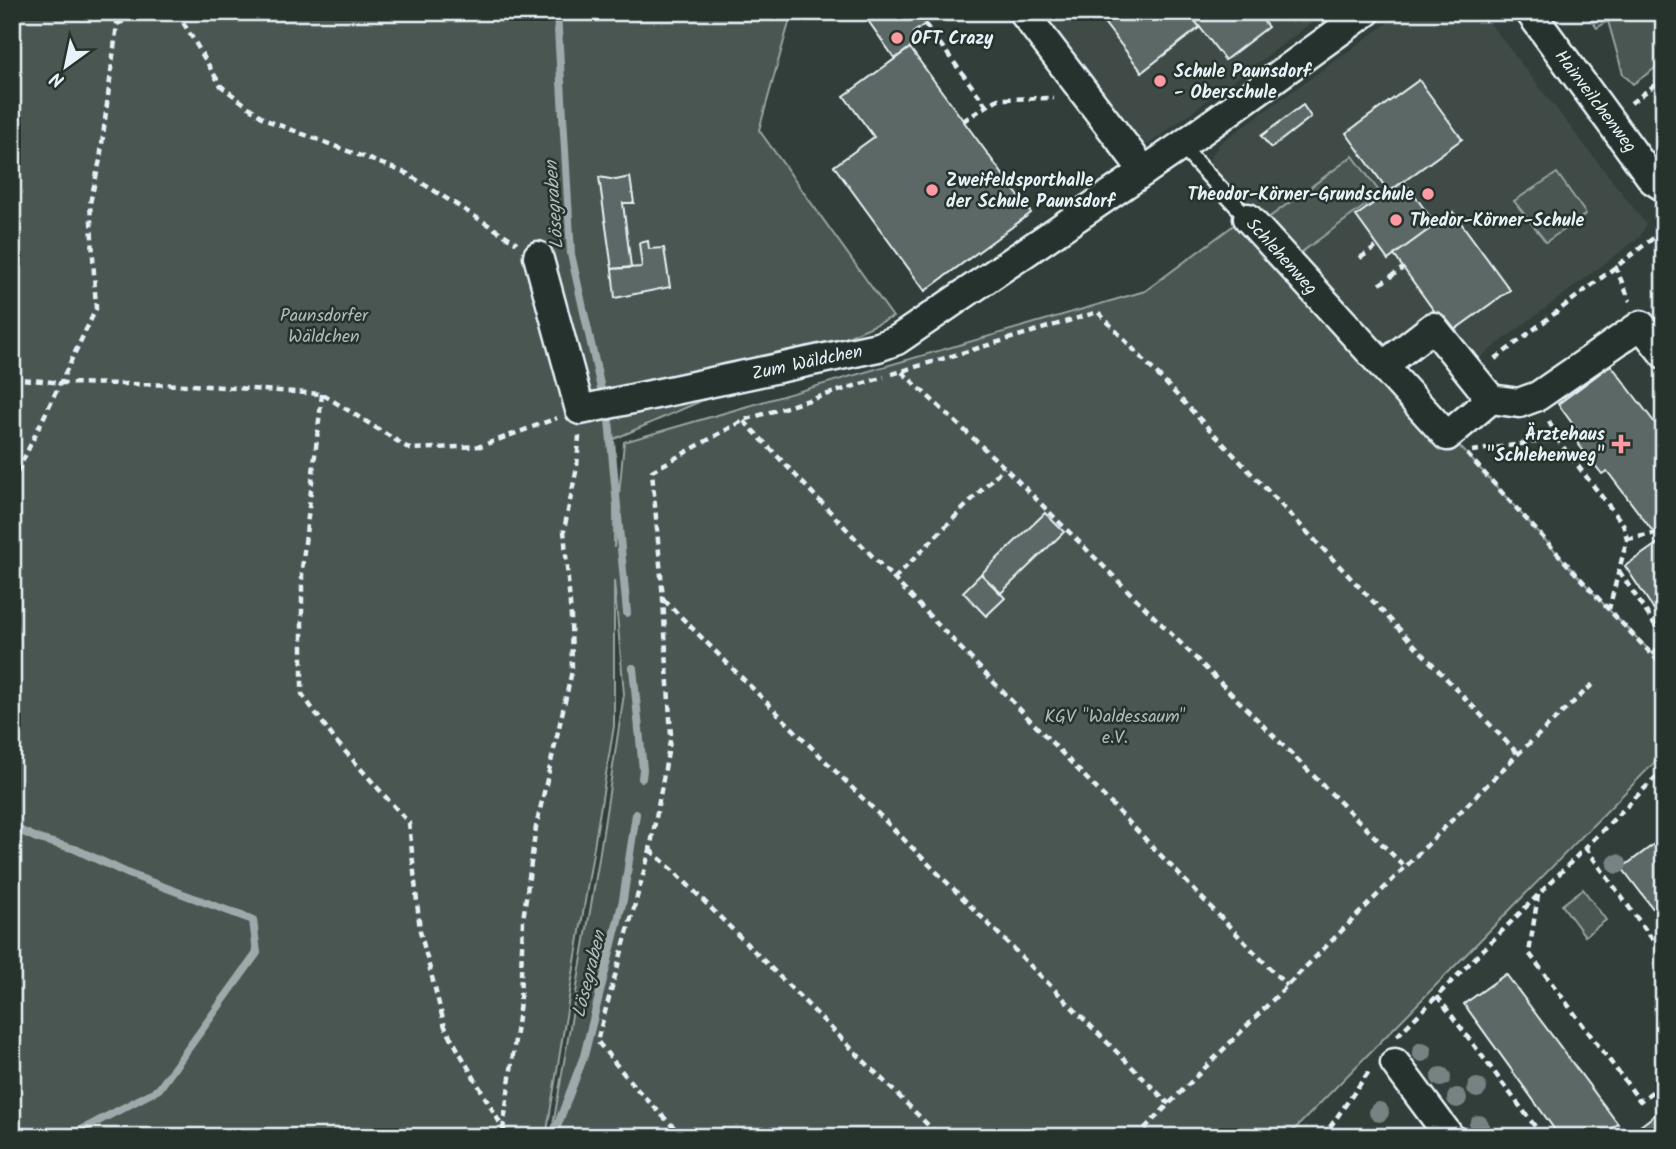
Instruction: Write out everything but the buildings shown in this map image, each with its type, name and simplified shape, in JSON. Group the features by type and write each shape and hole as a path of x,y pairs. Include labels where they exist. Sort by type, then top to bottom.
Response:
{"street":[{"path":"1023,12 1144,171"},
{"name":"Zum Wäldchen","path":"580,410 878,347 897,340 1181,146 1366,12"},
{"name":"Hainveilchenweg","path":"1530,12 1653,180 1664,187"},
{"name":"Schlehenweg","path":"1248,218 1456,444"},
{"path":"538,256 580,410"},
{"path":"1383,366 1433,327 1491,399 1519,403 1538,396 1641,324 1664,355"},
{"path":"1456,444 1491,399"},
{"path":"1388,1056 1450,1137"}],"lane":[{"name":"Schlehenweg","path":"1181,146 1248,218"}],"path":[{"path":"12,483 96,309 90,203 100,160 117,24 114,12"},
{"path":"117,24 147,12"},
{"path":"177,12 221,86 267,120 406,173 538,256"},
{"path":"925,24 986,105"},
{"path":"1610,118 1664,78"},
{"path":"963,121 998,99 1088,98"},
{"path":"1494,360 1664,230"},
{"path":"1360,258 1378,246"},
{"path":"1615,266 1641,324"},
{"path":"1380,284 1404,268"},
{"path":"683,1137 634,1086 597,1041 650,850 671,736 652,471 744,420 1098,312 1518,754"},
{"path":"901,371 1004,467 1405,867"},
{"path":"12,377 62,383 193,385 322,394 410,449 481,446 580,410 577,467 564,530 572,671 536,827 523,920 520,1002 503,1130"},
{"path":"322,394 302,569 302,694 335,740 409,823 420,931 445,1027 508,1137"},
{"path":"744,420 1287,986"},
{"path":"1456,444 1557,439 1623,524 1627,540 1609,610"},
{"path":"1456,444 1664,667"},
{"path":"894,579 1004,467"},
{"path":"1627,540 1664,532"},
{"path":"1619,571 1662,633 1654,655"},
{"path":"663,599 1169,1104"},
{"path":"1136,1137 1518,754 1594,683"},
{"path":"1323,1137 1437,996 1664,769"},
{"path":"1585,847 1664,955"},
{"path":"650,850 940,1137"},
{"path":"1538,894 1529,953 1640,1101 1664,1083"},
{"path":"1437,996 1543,1137"}],"shaded area":[{"name":"Schule Paunsdorf - Oberschule","path":"1035,12 1326,12 1141,150"},
{"name":"Theodor-Körner-Grundschule","path":"1403,12 1481,12 1646,224 1640,237 1466,368 1433,327 1380,354 1207,163 1220,143"}],"green space":[{"path":"12,12 792,12 759,130 893,317 614,439 614,548 624,442 1145,291 1242,219 1465,452 1609,610 1664,665 1664,740 1654,763 1287,1137 551,1137 598,865 624,694 614,580 614,726 546,1137 12,1137"},
{"path":"1585,12 1664,12 1664,60 1633,84 1623,74 1608,21 1597,28"},
{"path":"1353,156 1381,194 1299,254 1267,219"},
{"path":"1557,173 1586,214 1546,242 1514,201"},
{"path":"1583,889 1606,920 1585,936 1562,905"}],"waterway":[{"name":"Lösegraben","path":"557,12 571,254 602,393"},
{"name":"Lösegraben","path":"609,420 627,613"},
{"name":"Lösegraben","path":"633,668 642,778"},
{"name":"Lösegraben","path":"553,1137 584,1056 623,900 636,814"},
{"path":"12,827 39,839 75,849 129,874 253,920 257,953 159,1089 68,1137"}],"place":[{"name":"OFT Crazy","path":"897,38"},
{"name":"Schule Paunsdorf - Oberschule","path":"1160,81"},
{"name":"Zweifeldsporthalle der Schule Paunsdorf","path":"932,190"},
{"name":"Theodor-Körner-Grundschule","path":"1428,194"},
{"name":"Thedor-Körner-Schule","path":"1396,220"},
{"name":"Ärztehaus \"Schlehenweg\"","path":"1621,444"}],"park label":[{"name":"Paunsdorfer Wäldchen","path":"324,325"},
{"name":"KGV \"Waldessaum\" e.V.","path":"1115,726"}]}
